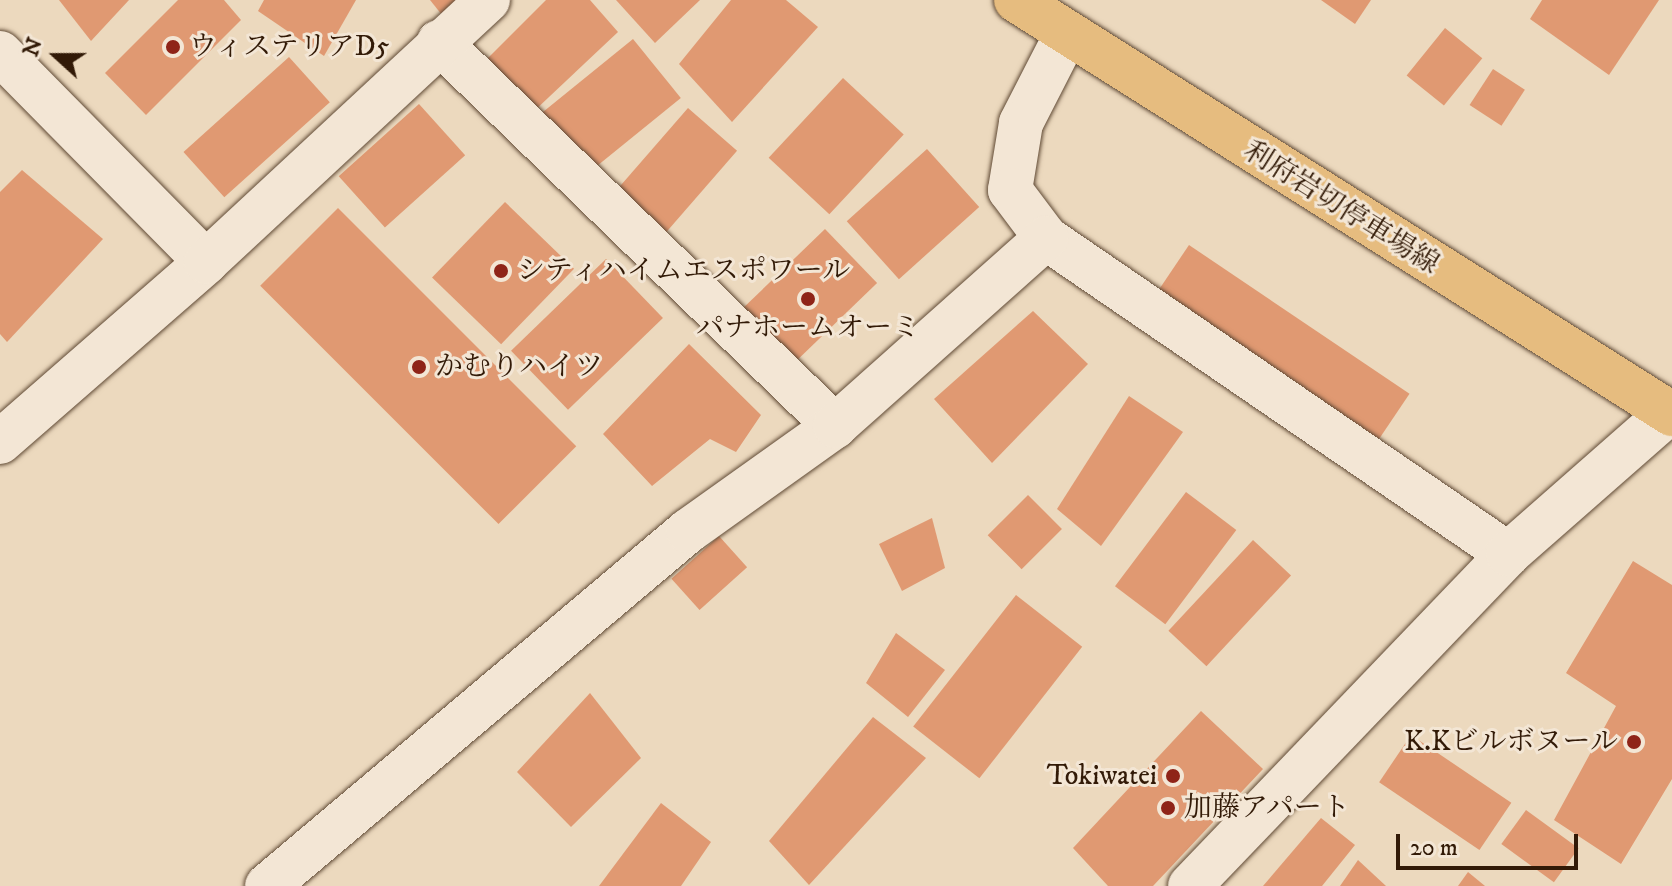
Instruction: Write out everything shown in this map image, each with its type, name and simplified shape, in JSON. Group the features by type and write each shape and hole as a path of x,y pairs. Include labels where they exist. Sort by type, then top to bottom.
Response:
{"main road":[{"name":"利府岩切停車場線","path":"1016,0 1066,35 1671,413"}],"street":[{"path":"0,442 206,262 439,42 488,0"},
{"path":"1066,35 1021,123 1010,190 1046,238 1508,554"},
{"path":"439,42 835,426"},
{"path":"0,53 206,262"},
{"path":"267,886 688,531 835,426 1046,238"},
{"path":"1190,886 1508,554 1671,413"}],"building":[{"path":"59,0 129,0 91,41"},
{"name":"ウィステリアD5","path":"178,0 224,0 241,20 146,115 105,73"},
{"path":"264,0 356,0 324,56 258,11"},
{"path":"430,0 469,0 446,20"},
{"path":"546,0 590,0 618,32 532,113 484,62"},
{"path":"616,0 700,0 655,43"},
{"path":"731,0 786,0 818,27 732,122 679,64"},
{"path":"1321,0 1371,0 1355,24"},
{"path":"1542,0 1659,0 1609,75 1530,19"},
{"path":"1445,28 1482,58 1444,106 1407,75"},
{"path":"633,39 681,98 585,175 537,116"},
{"path":"289,57 330,102 224,197 183,152"},
{"path":"1493,69 1525,90 1501,126 1470,105"},
{"path":"843,78 904,135 829,214 769,158"},
{"path":"419,104 465,155 385,228 339,176"},
{"path":"688,108 737,151 662,237 613,194"},
{"path":"927,149 979,207 899,279 847,221"},
{"path":"22,170 103,239 7,342 0,334 0,192"},
{"name":"シティハイムエスポワール","path":"505,202 574,269 501,344 432,278"},
{"name":"かむりハイツ","path":"338,208 576,446 499,524 260,286"},
{"name":"パナホームオーミ","path":"825,229 877,283 791,366 739,312"},
{"path":"1189,245 1410,394 1378,440 1158,291"},
{"path":"606,259 663,318 568,410 511,351"},
{"path":"1033,311 1088,364 992,463 934,399"},
{"path":"689,344 761,415 736,452 710,439 652,486 603,434"},
{"path":"1129,396 1183,432 1101,546 1057,509"},
{"path":"1186,492 1236,530 1165,624 1115,586"},
{"path":"1028,495 1062,529 1022,569 988,535"},
{"path":"932,518 945,568 902,591 879,544"},
{"path":"719,536 747,567 700,610 671,579"},
{"path":"1253,540 1291,575 1206,666 1168,631"},
{"name":"K.Kビルボヌール","path":"1633,561 1672,585 1672,779 1621,864 1554,820 1616,706 1566,673"},
{"path":"1016,595 1082,647 979,778 913,727"},
{"path":"896,633 945,670 908,717 866,683"},
{"path":"590,693 641,758 571,827 517,772"},
{"name":"加藤アパート","path":"1201,711 1263,769 1153,886 1108,886 1073,848"},
{"path":"873,717 926,758 809,885 769,841"},
{"path":"1411,735 1511,803 1479,850 1379,782"},
{"path":"661,803 711,842 681,886 599,886"},
{"path":"1526,810 1579,848 1554,882 1501,844"},
{"path":"1321,818 1355,845 1322,886 1263,886"},
{"path":"1358,860 1386,886 1340,886"},
{"path":"1468,872 1485,886 1458,886"}],"place":[{"name":"ウィステリアD5","path":"173,47"},
{"name":"シティハイムエスポワール","path":"501,271"},
{"name":"パナホームオーミ","path":"808,299"},
{"name":"かむりハイツ","path":"419,367"},
{"name":"K.Kビルボヌール","path":"1634,742"},
{"name":"Tokiwatei","path":"1173,776"},
{"name":"加藤アパート","path":"1168,808"}]}
